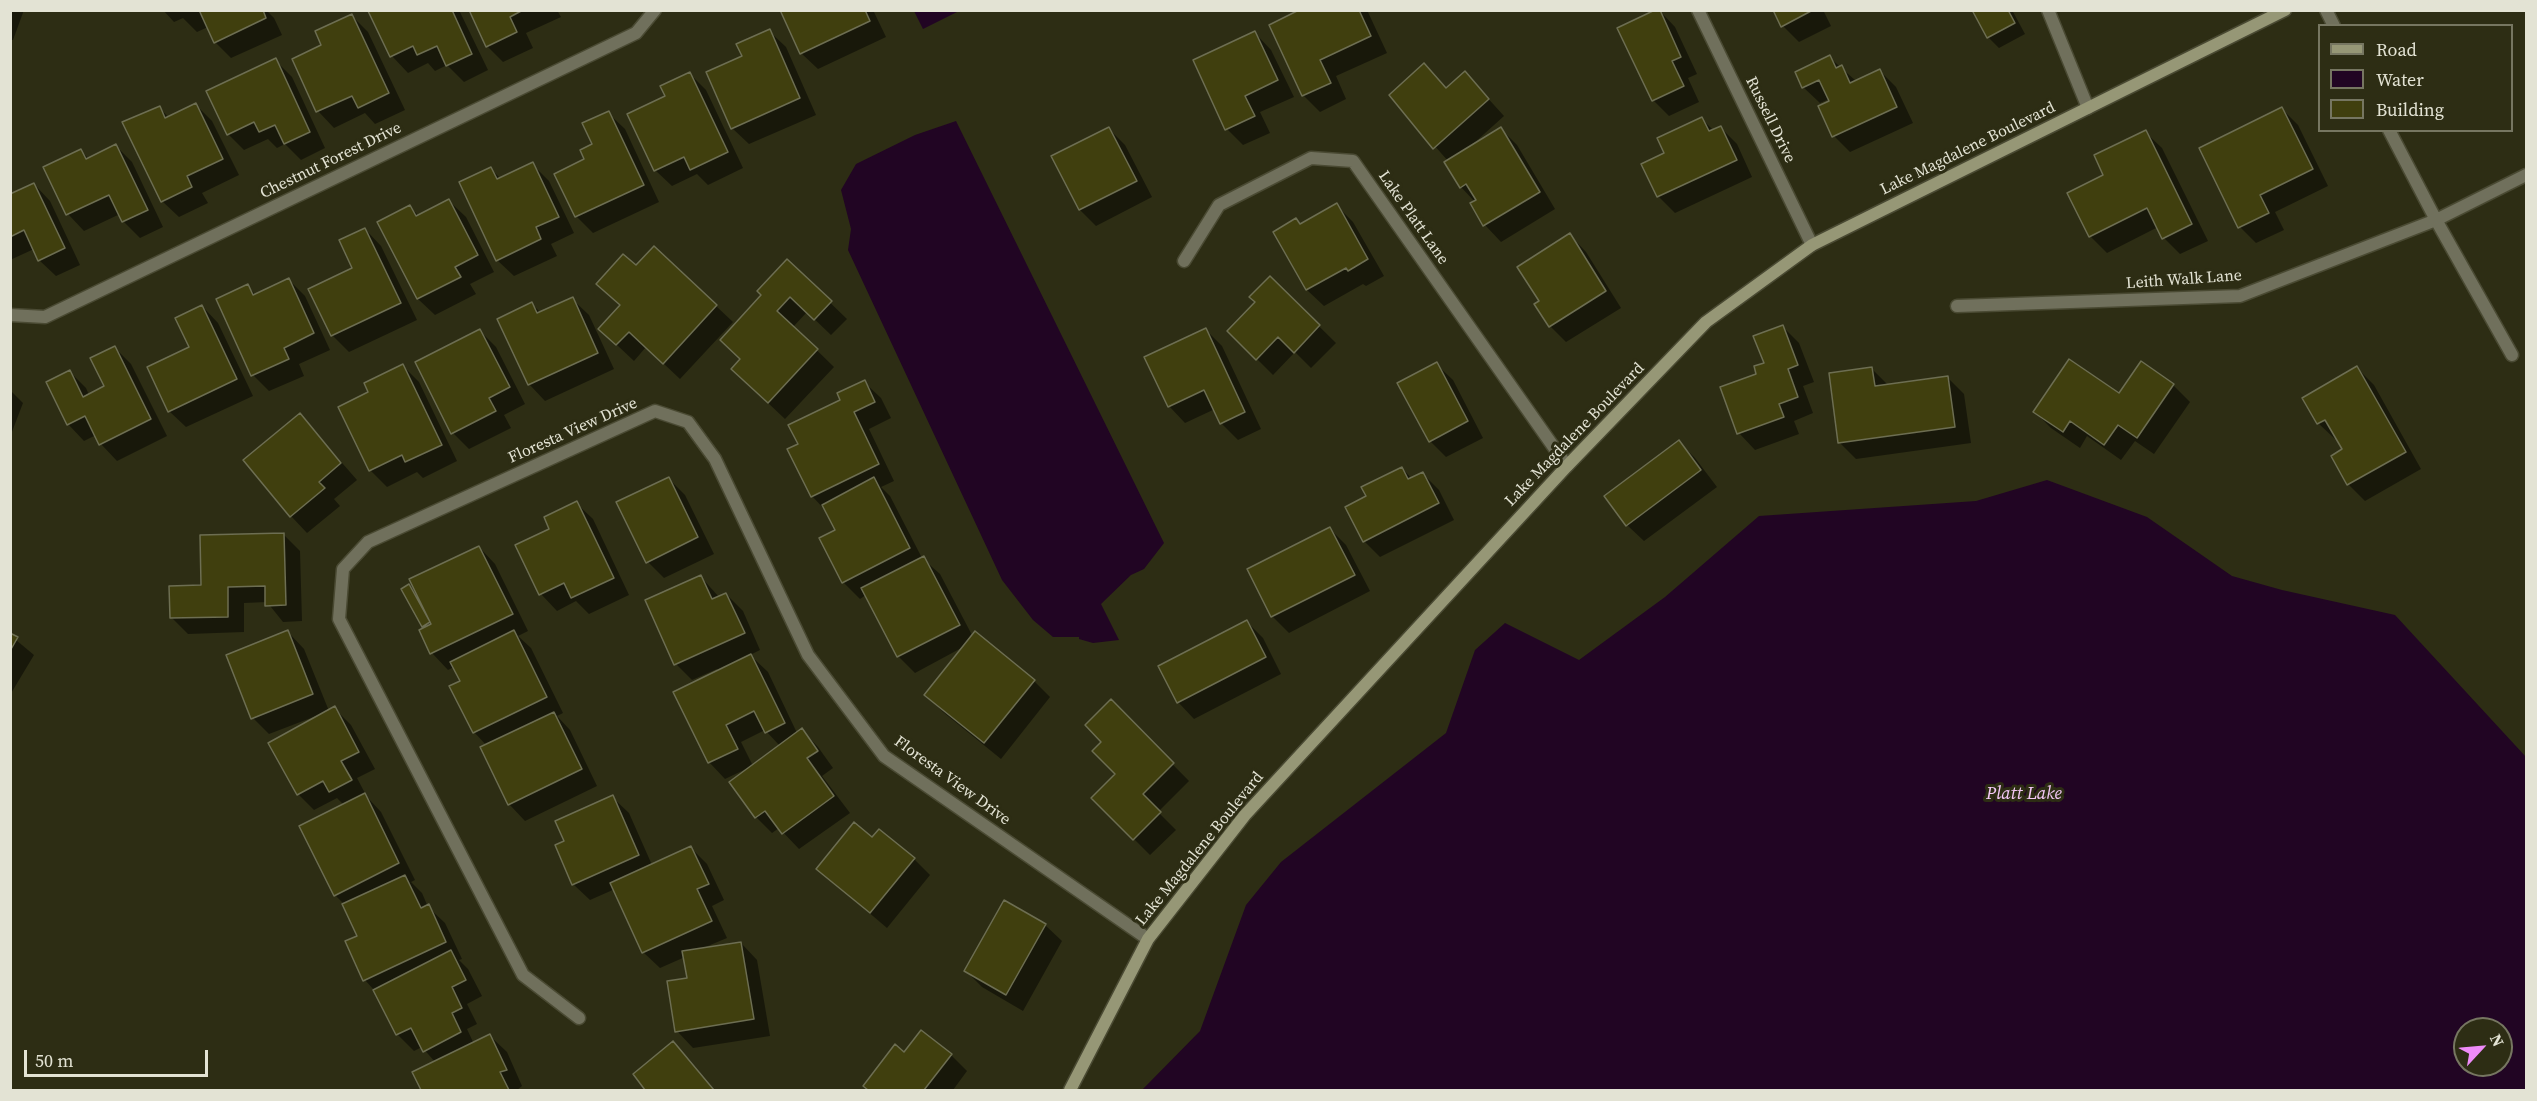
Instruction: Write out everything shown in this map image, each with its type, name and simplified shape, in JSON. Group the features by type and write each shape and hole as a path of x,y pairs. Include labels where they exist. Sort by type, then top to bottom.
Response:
{"street":[{"name":"Chestnut Forest Drive","path":"10,315 45,317 636,33 656,10"},
{"name":"Russell Drive","path":"1698,10 1812,245"},
{"path":"2048,10 2088,108"},
{"name":"Lake Magdalene Boulevard","path":"1070,1090 1148,939 1245,815 1567,466 1706,322 1812,245 2285,10"},
{"path":"2326,10 2333,24"},
{"path":"2390,132 2436,220 2512,355"},
{"name":"Lake Platt Lane","path":"1185,261 1219,205 1311,158 1353,161 1567,466"},
{"name":"Leith Walk Lane","path":"1957,306 2240,296 2436,220 2526,175"},
{"name":"Floresta View Drive","path":"579,1018 523,975 339,620 343,568 368,542 655,411 688,422 715,459 808,655 884,756 1148,939"}],"water":[{"path":"914,11 959,11 923,29"},
{"path":"956,121 1164,543 1144,569 1131,575 1101,604 1119,640 1093,643 1079,639 1079,637 1053,637 1033,620 1002,580 848,250 851,229 841,190 856,164 915,135"},
{"name":"Platt Lake","path":"2047,480 2147,517 2232,576 2282,590 2395,615 2526,757 2526,1090 1142,1090 1200,1031 1246,905 1281,862 1446,733 1475,650 1505,623 1579,660 1665,597 1759,516 1976,501"}],"building":[{"path":"199,10 263,10 266,18 214,43"},
{"path":"452,10 472,54 446,66 437,46 417,55 413,46 390,57 368,11"},
{"path":"469,10 523,10 510,17 517,32 486,47"},
{"path":"780,10 865,10 870,21 800,54"},
{"path":"1299,10 1359,10 1371,36 1320,60 1331,83 1302,96 1269,25"},
{"path":"1655,10 1660,10 1681,57 1672,61 1684,86 1652,101 1617,28"},
{"path":"1773,10 1813,10 1781,27"},
{"path":"1972,10 2008,10 2015,23 1987,38"},
{"path":"352,14 389,93 358,108 352,96 316,112 292,59 321,45 315,31"},
{"path":"770,29 800,98 731,129 706,72 742,56 736,44"},
{"path":"1255,31 1278,80 1245,96 1255,116 1225,130 1193,60"},
{"path":"1830,55 1836,68 1842,65 1850,83 1880,69 1897,107 1832,137 1818,106 1829,101 1819,80 1802,88 1795,72"},
{"path":"276,58 310,132 284,144 275,125 259,132 254,122 227,135 206,91"},
{"path":"1424,63 1446,88 1465,71 1489,99 1433,149 1389,95"},
{"path":"690,72 728,152 690,170 684,157 654,171 627,114 665,96 660,86"},
{"path":"196,103 223,159 187,176 192,187 161,202 122,122 160,106 165,118"},
{"path":"2282,107 2313,169 2260,195 2269,213 2238,228 2199,148"},
{"path":"609,111 644,185 575,217 554,174 584,159 580,150 592,144 582,123"},
{"path":"1702,117 1709,131 1721,126 1737,160 1657,197 1641,164 1664,153 1657,138"},
{"path":"1109,127 1137,181 1079,210 1051,156"},
{"path":"1501,127 1540,192 1483,226 1470,203 1476,200 1466,184 1460,188 1444,162"},
{"path":"2146,130 2192,224 2162,239 2147,208 2089,237 2067,193 2103,175 2094,155"},
{"path":"116,144 148,210 122,222 109,195 66,215 43,167 81,149 86,159"},
{"path":"533,162 559,217 536,227 541,239 496,261 459,182 491,167 497,179"},
{"path":"34,183 65,248 38,261 24,230 10,237 10,194"},
{"path":"449,199 478,255 455,267 461,277 417,299 377,222 410,205 416,216"},
{"path":"1337,203 1368,259 1306,290 1273,232 1296,218 1300,224"},
{"path":"365,228 401,303 331,336 308,289 352,268 339,240"},
{"path":"1570,233 1606,291 1549,327 1534,304 1539,301 1517,267"},
{"path":"654,246 717,305 663,364 629,332 616,345 598,329 620,305 596,284 623,254 636,265"},
{"path":"787,259 832,301 814,320 790,297 777,311 818,349 768,403 731,369 740,359 720,340 761,295 757,291"},
{"path":"1270,276 1320,325 1294,353 1278,337 1256,360 1227,331 1255,302 1249,297"},
{"path":"289,278 314,333 284,348 289,359 251,376 216,299 248,284 253,295"},
{"path":"573,297 598,353 528,385 497,319 532,302 537,313"},
{"path":"202,305 237,379 168,412 147,367 189,347 175,318"},
{"path":"1783,325 1798,365 1788,369 1798,397 1779,404 1784,417 1737,434 1720,387 1756,374 1754,366 1764,363 1753,336"},
{"path":"1206,328 1245,412 1220,424 1204,390 1168,407 1144,357"},
{"path":"480,329 510,387 489,398 496,411 451,434 415,362"},
{"path":"115,346 151,419 99,445 85,416 67,425 46,382 70,370 83,397 104,386 90,358"},
{"path":"2069,359 2119,393 2141,361 2174,384 2137,438 2118,425 2104,445 2070,421 2063,432 2033,412"},
{"path":"1437,362 1468,421 1429,442 1397,383"},
{"path":"403,364 442,445 405,462 402,455 369,471 338,407 368,392 364,383"},
{"path":"2357,366 2406,452 2347,485 2331,456 2342,449 2325,420 2317,424 2302,398"},
{"path":"1872,367 1875,386 1948,376 1955,427 1838,443 1829,373"},
{"path":"865,380 875,402 854,412 879,464 811,497 787,449 798,444 788,425 840,400 837,393"},
{"path":"300,413 341,463 319,482 325,488 290,517 243,460"},
{"path":"1679,440 1701,470 1626,526 1604,496"},
{"path":"1402,467 1408,479 1423,472 1439,503 1363,542 1345,507 1366,496 1361,487"},
{"path":"669,477 698,537 646,563 616,502"},
{"path":"874,477 910,548 842,583 819,538 835,530 822,505"},
{"path":"577,501 614,578 571,598 564,583 539,595 515,545 549,529 544,517"},
{"path":"1330,527 1355,575 1271,617 1247,569"},
{"path":"284,533 286,605 265,606 265,586 228,587 228,617 170,618 169,586 201,585 200,535"},
{"path":"479,546 513,614 430,654 419,630 431,624 409,579"},
{"path":"924,556 960,625 897,657 861,588"},
{"path":"701,575 712,599 726,593 745,633 674,665 645,600"},
{"path":"409,584 430,622 422,627 401,589"},
{"path":"1247,620 1266,657 1177,703 1158,666"},
{"path":"288,630 313,694 251,719 226,655"},
{"path":"514,630 547,697 473,733 449,686 460,681 450,662"},
{"path":"975,631 1035,680 984,743 924,695"},
{"path":"10,633 18,637 10,651"},
{"path":"751,654 785,723 765,733 754,711 726,725 738,749 708,763 673,692"},
{"path":"1111,699 1174,763 1143,794 1161,812 1133,840 1091,798 1115,774 1092,751 1101,742 1085,725"},
{"path":"335,706 359,752 341,761 352,780 329,792 323,781 297,795 268,743"},
{"path":"554,712 582,769 508,805 480,747"},
{"path":"802,728 818,751 807,758 834,796 782,834 765,811 755,818 729,782"},
{"path":"365,793 399,863 334,896 299,826"},
{"path":"613,795 639,855 572,885 555,845 564,841 555,821"},
{"path":"854,822 872,837 879,829 915,858 870,913 816,869"},
{"path":"691,846 709,884 697,889 712,921 642,953 610,883"},
{"path":"405,875 421,908 429,904 446,942 363,981 345,941 357,936 342,904"},
{"path":"1004,900 1046,924 1006,995 964,971"},
{"path":"741,942 754,1019 675,1032 667,981 687,978 682,951"},
{"path":"451,950 466,980 452,987 462,1008 452,1013 461,1032 423,1052 411,1028 396,1035 373,990"},
{"path":"921,1030 952,1054 924,1090 868,1090 863,1086 895,1044 904,1052"},
{"path":"490,1034 507,1070 500,1072 509,1090 421,1090 412,1072"},
{"path":"673,1041 714,1090 645,1090 633,1074"}]}
